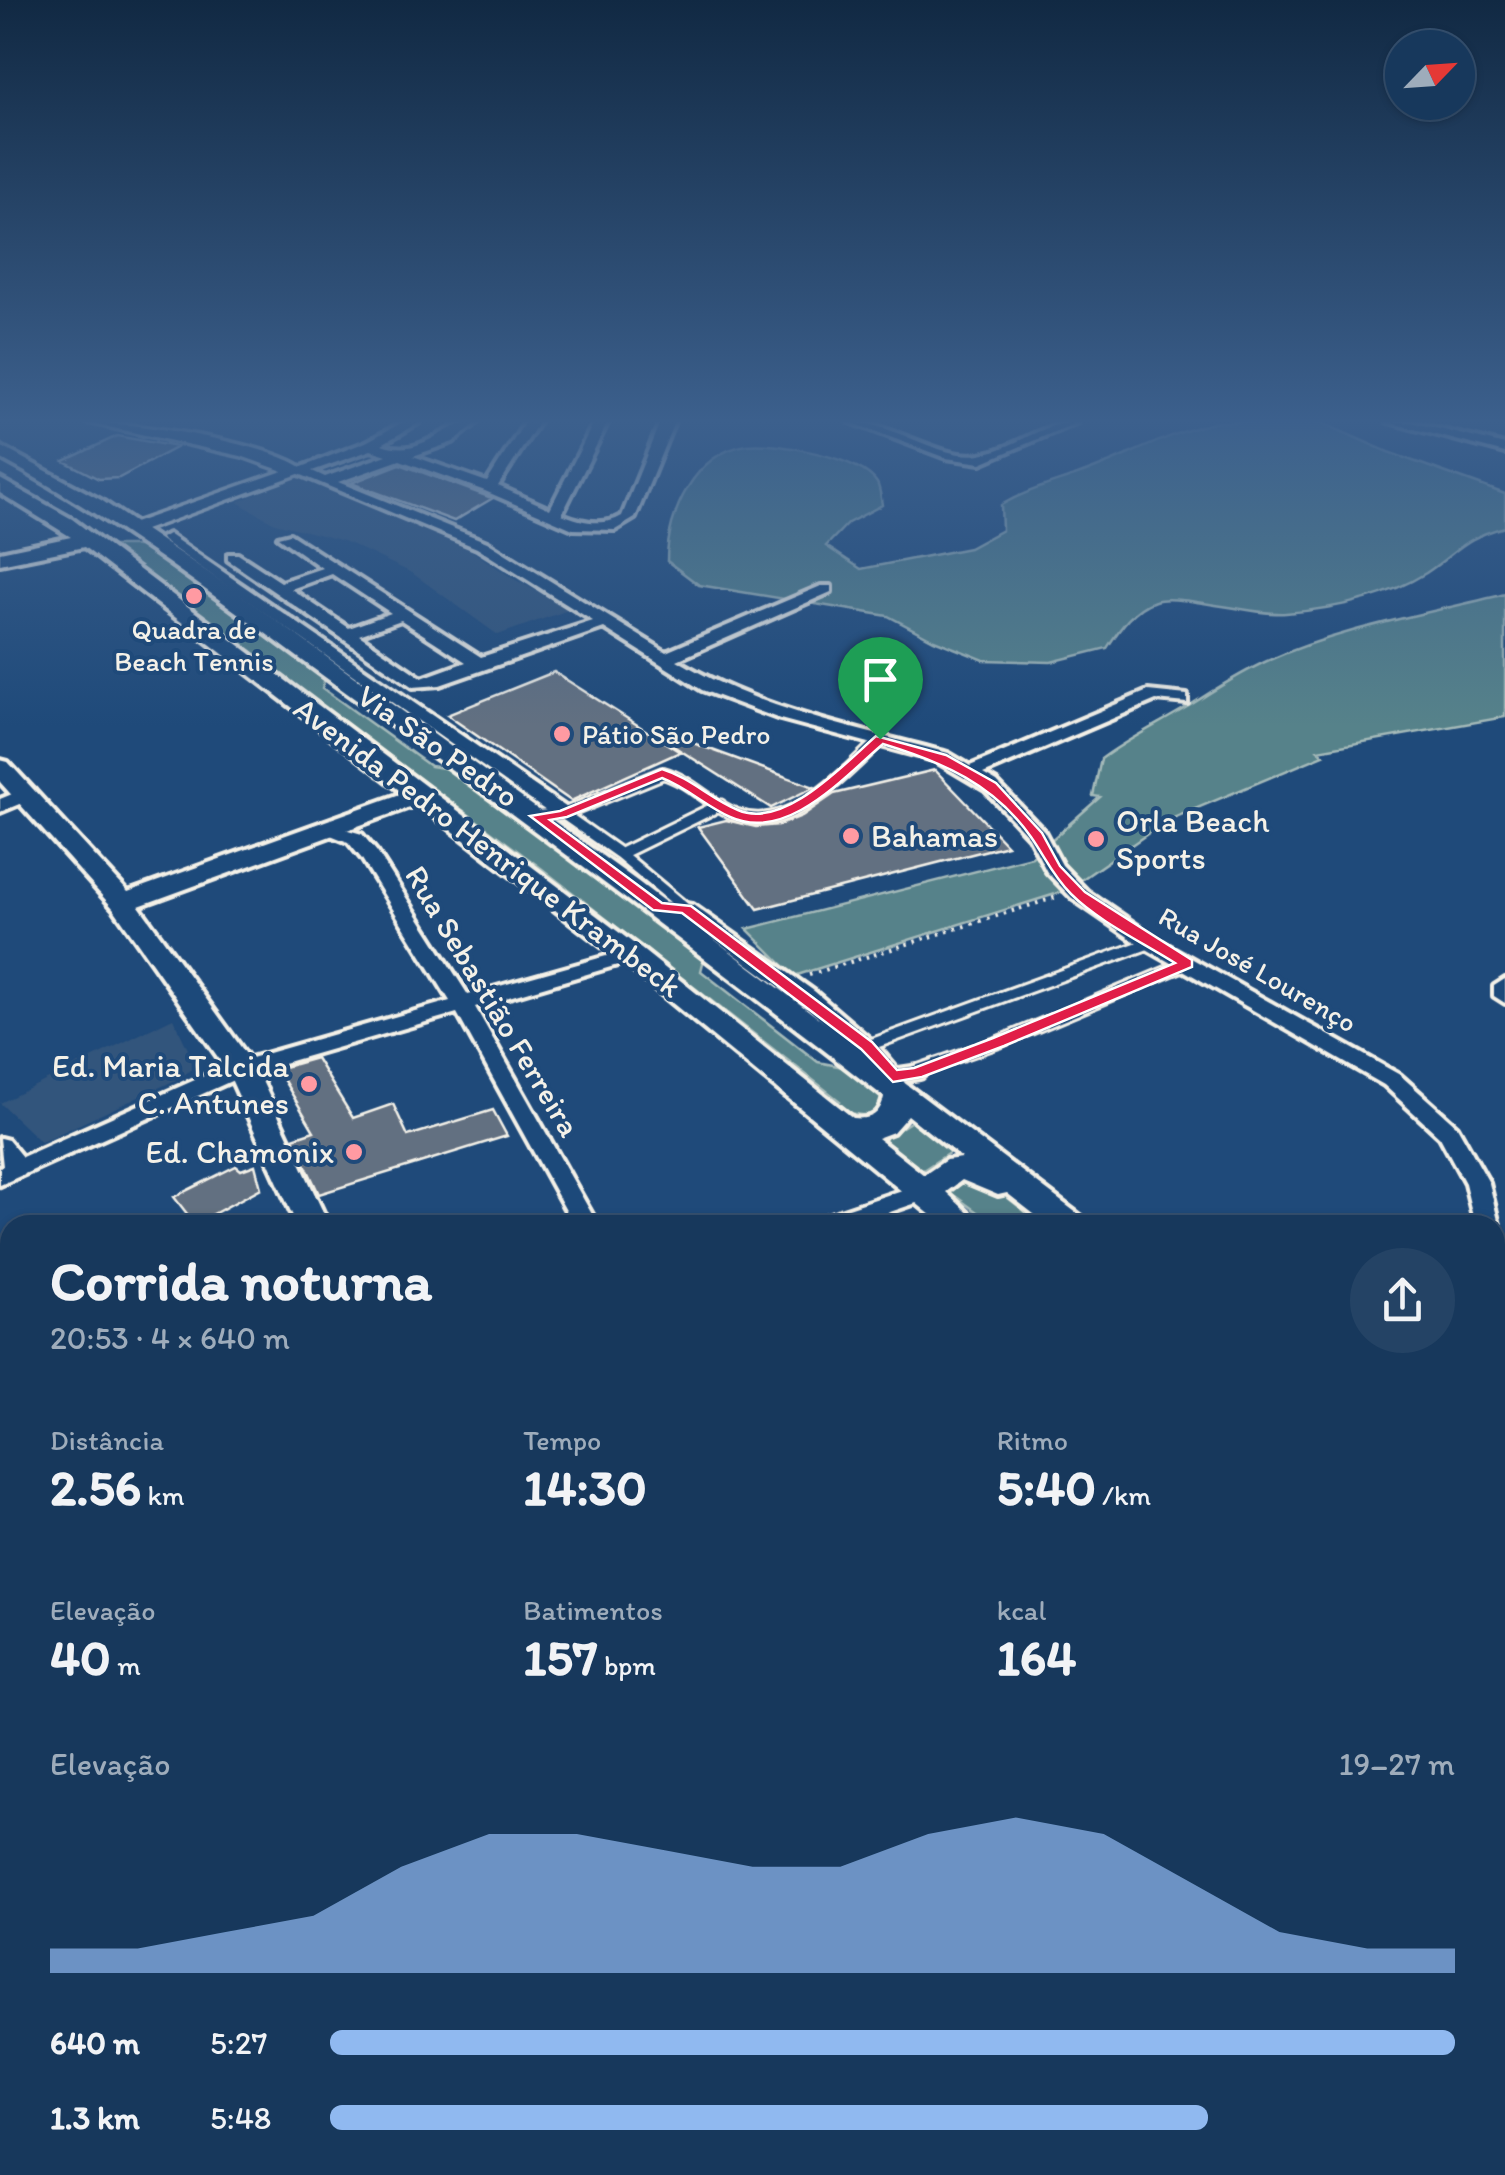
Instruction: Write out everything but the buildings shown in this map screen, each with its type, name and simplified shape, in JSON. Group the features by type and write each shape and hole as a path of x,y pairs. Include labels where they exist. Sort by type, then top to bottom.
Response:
{"main road":[{"name":"Avenida Pedro Henrique Krambeck","path":"66,524 83,541 631,954 952,1215"},
{"path":"83,524 98,532 134,529"},
{"path":"126,524 134,529"},
{"name":"Via São Pedro","path":"134,529 550,816 672,908 1058,1215"},
{"path":"0,558 83,541"},
{"path":"0,767 123,904 241,1068 308,1215"},
{"path":"123,904 422,794"},
{"path":"847,1128 870,1130 883,1126 898,1111 897,1086"},
{"path":"922,1192 957,1168 969,1168 984,1173 1039,1215"}],"street":[{"path":"134,529 150,524"},
{"name":"Rua José Lourenço","path":"431,524 482,545 662,660 742,700 942,758 991,786 1037,836 1054,868 1076,891 1150,944 1392,1080 1449,1132 1477,1183 1485,1215"},
{"path":"575,524 587,528 619,524"},
{"path":"285,537 478,663"},
{"name":"Avenida Pedro Henrique Krambeck","path":"168,538 550,816"},
{"path":"233,557 420,683 602,622"},
{"path":"279,588 333,568"},
{"path":"662,660 826,588"},
{"path":"348,634 402,614"},
{"path":"969,773 1154,695 1181,699"},
{"path":"0,806 27,794"},
{"name":"Rua Sebastião Ferreira","path":"326,830 349,835 361,844 462,1004 580,1215"},
{"name":"Avenida Pedro Henrique Krambeck","path":"672,908 783,982 867,1046 897,1086"},
{"path":"0,1146 9,1172 241,1068 631,954"},
{"path":"854,1215 922,1192"}],"lane":[{"path":"550,816 654,774 672,775 753,820 783,814 825,788 880,739"},
{"path":"620,854 720,805"},
{"name":"Avenida Pedro Henrique Krambeck","path":"550,816 620,854 672,908"},
{"path":"867,1046 1150,944"},
{"path":"897,1086 916,1073 1186,964"}],"path":[{"path":"783,982 1076,891"}],"shaded area":[{"path":"277,524 415,524 454,539 514,579 571,609 498,635 412,573 344,541"},
{"path":"173,1018 196,1066 180,1078 41,1142 0,1103"}],"green space":[{"path":"672,524 848,524 826,546 861,569 969,548 1002,530 1002,524 1505,524 1505,527 1470,541 1410,582 1376,596 1286,613 1180,600 1155,601 1133,614 1107,648 1051,662 984,660 888,616 699,585 667,561"},
{"path":"105,546 140,546 325,678 322,688 430,766 451,769 704,959 701,971 818,1062 848,1068 885,1098 880,1111 858,1114 836,1105 840,1101 541,868"},
{"path":"1505,594 1505,717 1318,750 1324,755 1166,821 1065,891 794,976 747,929 1032,857 1100,797 1093,796 1101,759 1236,677 1324,639"},
{"path":"915,1119 955,1149 920,1172 880,1141"},
{"path":"959,1178 984,1179 1029,1215 981,1215 949,1188"}],"place":[{"name":"Quadra de Beach Tennis","path":"194,596"},
{"name":"Pátio São Pedro","path":"562,734"},
{"name":"Bahamas","path":"851,836"},
{"name":"Orla Beach Sports","path":"1096,839"},
{"name":"Ed. Maria Talcida C. Antunes","path":"309,1084"},
{"name":"Ed. Chamonix","path":"354,1152"}],"route":[{"path":"880,739 942,758 991,786 1037,836 1054,868 1080,895 1186,964 999,1042 916,1073 893,1076 867,1046 686,909 658,907 537,816 562,814 662,773 672,775 736,814 753,820 766,819 783,814 825,788 880,739"}]}
